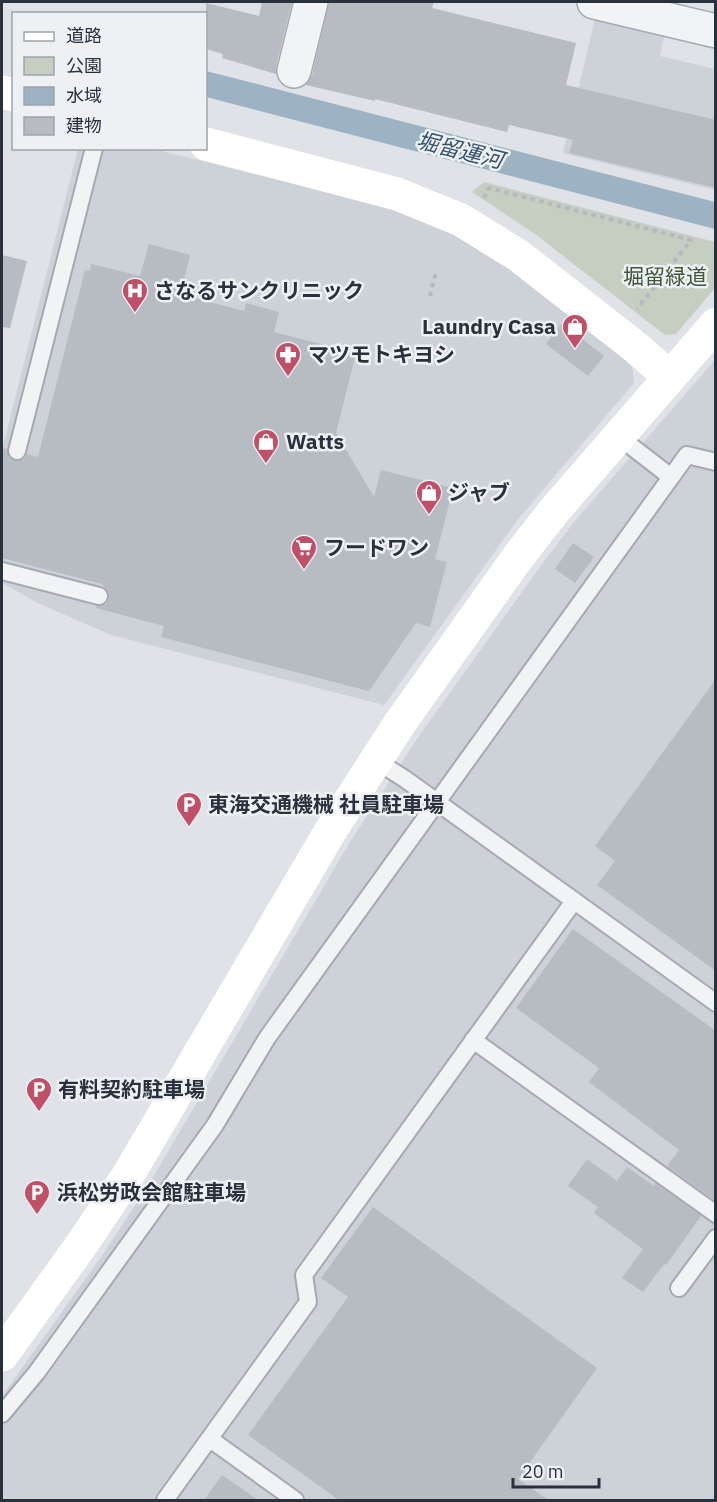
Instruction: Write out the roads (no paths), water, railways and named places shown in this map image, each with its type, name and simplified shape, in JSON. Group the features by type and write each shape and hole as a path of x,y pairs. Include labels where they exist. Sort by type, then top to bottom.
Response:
{"street":[{"path":"294,71 311,2"},
{"path":"594,2 716,31"},
{"path":"207,144 397,194 460,220 519,256 670,377"},
{"path":"2,1355 127,1177 331,830 375,760 518,557 553,512 716,324"}],"lane":[{"path":"17,452 93,150"},
{"path":"618,436 671,477"},
{"path":"2,1414 37,1372 215,1125 267,1038 687,455 716,462"},
{"path":"9,573 99,596"},
{"path":"375,760 716,1003"},
{"path":"165,1500 308,1302 304,1275 574,901"},
{"path":"473,1040 716,1214"},
{"path":"679,1288 716,1238"},
{"path":"210,1439 295,1500"}],"water":[{"name":"堀留運河","path":"207,71 715,202 715,229 207,97"}],"place":[{"name":"さなるサンクリニック","path":"135,314"},
{"name":"Laundry Casa","path":"575,350"},
{"name":"マツモトキヨシ","path":"288,378"},
{"name":"Watts","path":"266,465"},
{"name":"ジャブ","path":"429,516"},
{"name":"フードワン","path":"304,571"},
{"name":"東海交通機械 社員駐車場","path":"189,828"},
{"name":"有料契約駐車場","path":"39,1113"},
{"name":"浜松労政会館駐車場","path":"37,1216"}],"park label":[{"name":"堀留緑道","path":"665,277"}]}
